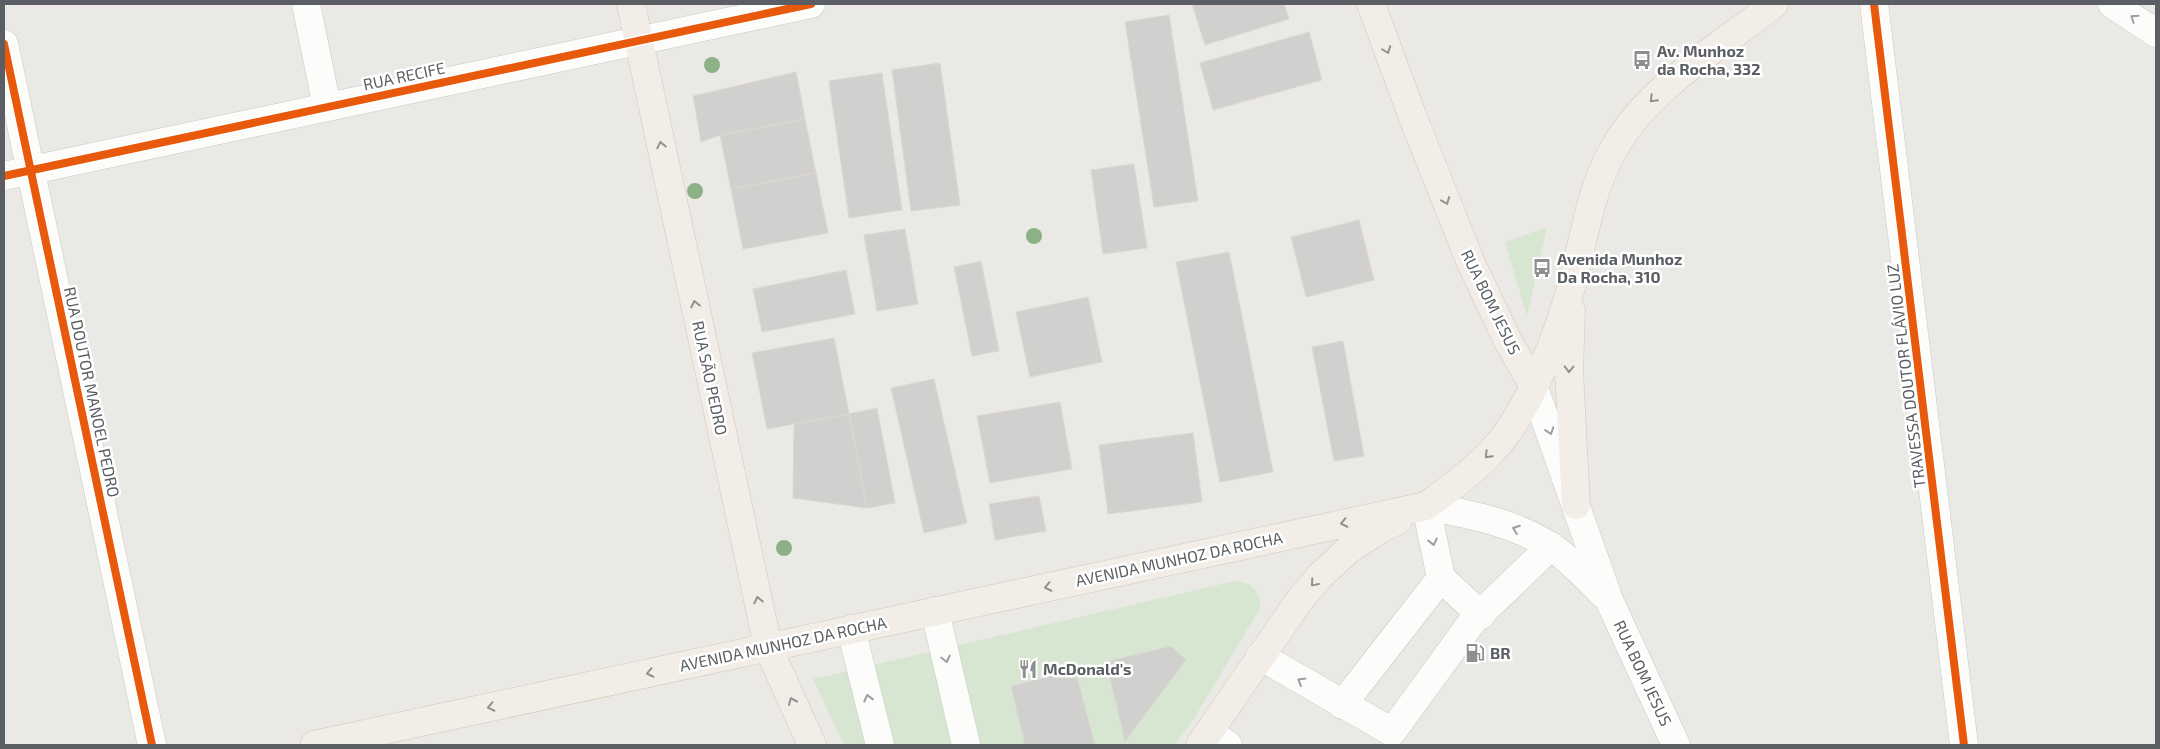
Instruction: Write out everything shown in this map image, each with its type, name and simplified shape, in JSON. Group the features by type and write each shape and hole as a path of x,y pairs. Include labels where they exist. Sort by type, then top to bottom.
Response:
{"main road":[{"name":"RUA SÃO PEDRO","path":"630,4 768,648 812,745"},
{"name":"RUA BOM JESUS","path":"1371,4 1471,263 1507,339 1533,385"},
{"name":"AVENIDA MUNHOZ DA ROCHA","path":"314,745 1426,506 1473,470 1496,446 1516,419 1556,331 1572,285 1597,186 1611,154 1631,122 1656,95 1774,4"},
{"path":"1572,285 1569,371 1576,506"},
{"path":"1212,741 1260,656 1299,601 1320,576 1348,550 1371,535 1426,506"},
{"path":"338,745 372,733"}],"street":[{"path":"306,4 327,107"},
{"name":"RUA RECIFE","path":"4,176 810,4"},
{"name":"TRAVESSA DOUTOR FLÁVIO LUZ","path":"1874,4 1964,745"},
{"path":"2112,4 2156,33"},
{"name":"RUA DOUTOR MANOEL PEDRO","path":"4,44 152,745"},
{"name":"RUA BOM JESUS","path":"1533,385 1609,600 1676,745"},
{"path":"1426,506 1441,578 1481,615"},
{"name":"RUA BOM JESUS","path":"1426,506 1497,522 1527,533 1551,546 1576,567 1609,600"},
{"path":"1260,656 1342,705 1392,732 1472,622 1551,546"},
{"path":"1342,705 1441,578"},
{"path":"935,611 966,745"},
{"path":"851,629 880,745"}],"green space":[{"path":"1547,227 1527,316 1505,242"},
{"path":"1235,581 1246,583 1254,588 1260,602 1260,608 1195,717 1175,745 844,745 813,679"}],"building":[{"path":"1192,4 1284,4 1289,19 1205,45"},
{"path":"1169,15 1198,201 1154,207 1125,22"},
{"path":"1309,32 1322,80 1213,110 1200,63"},
{"path":"940,63 960,205 911,211 892,70"},
{"path":"796,72 805,119 720,135 701,142 693,96"},
{"path":"882,73 902,210 849,218 829,81"},
{"path":"805,119 816,173 731,189 720,135"},
{"path":"1134,164 1147,248 1103,254 1091,170"},
{"path":"816,173 828,233 743,249 731,189"},
{"path":"1359,220 1374,280 1306,297 1291,237"},
{"path":"905,229 918,304 877,311 864,235"},
{"path":"1229,252 1273,472 1220,482 1176,262"},
{"path":"981,261 999,351 972,356 954,267"},
{"path":"846,270 855,314 762,332 753,289"},
{"path":"1088,297 1102,362 1030,377 1016,312"},
{"path":"834,338 849,414 767,429 752,353"},
{"path":"1343,341 1364,456 1334,461 1312,347"},
{"path":"934,379 967,523 924,533 891,388"},
{"path":"1060,402 1072,469 990,483 977,416"},
{"path":"877,408 895,503 867,508 849,414"},
{"path":"849,414 867,508 793,498 794,424"},
{"path":"1193,433 1202,502 1108,514 1099,445"},
{"path":"1039,496 1046,531 995,540 989,504"},
{"path":"1171,646 1186,660 1125,741 1106,662"},
{"path":"1075,670 1095,745 1025,745 1011,686"}],"cycle path":[{"path":"4,176 811,4"},
{"path":"1874,4 1964,745"},
{"path":"4,44 152,745"}],"place":[{"name":"Av. Munhoz da Rocha, 332","path":"1642,60"},
{"name":"Avenida Munhoz Da Rocha, 310","path":"1542,268"},
{"name":"BR","path":"1475,653"},
{"name":"McDonald's","path":"1028,669"}]}
